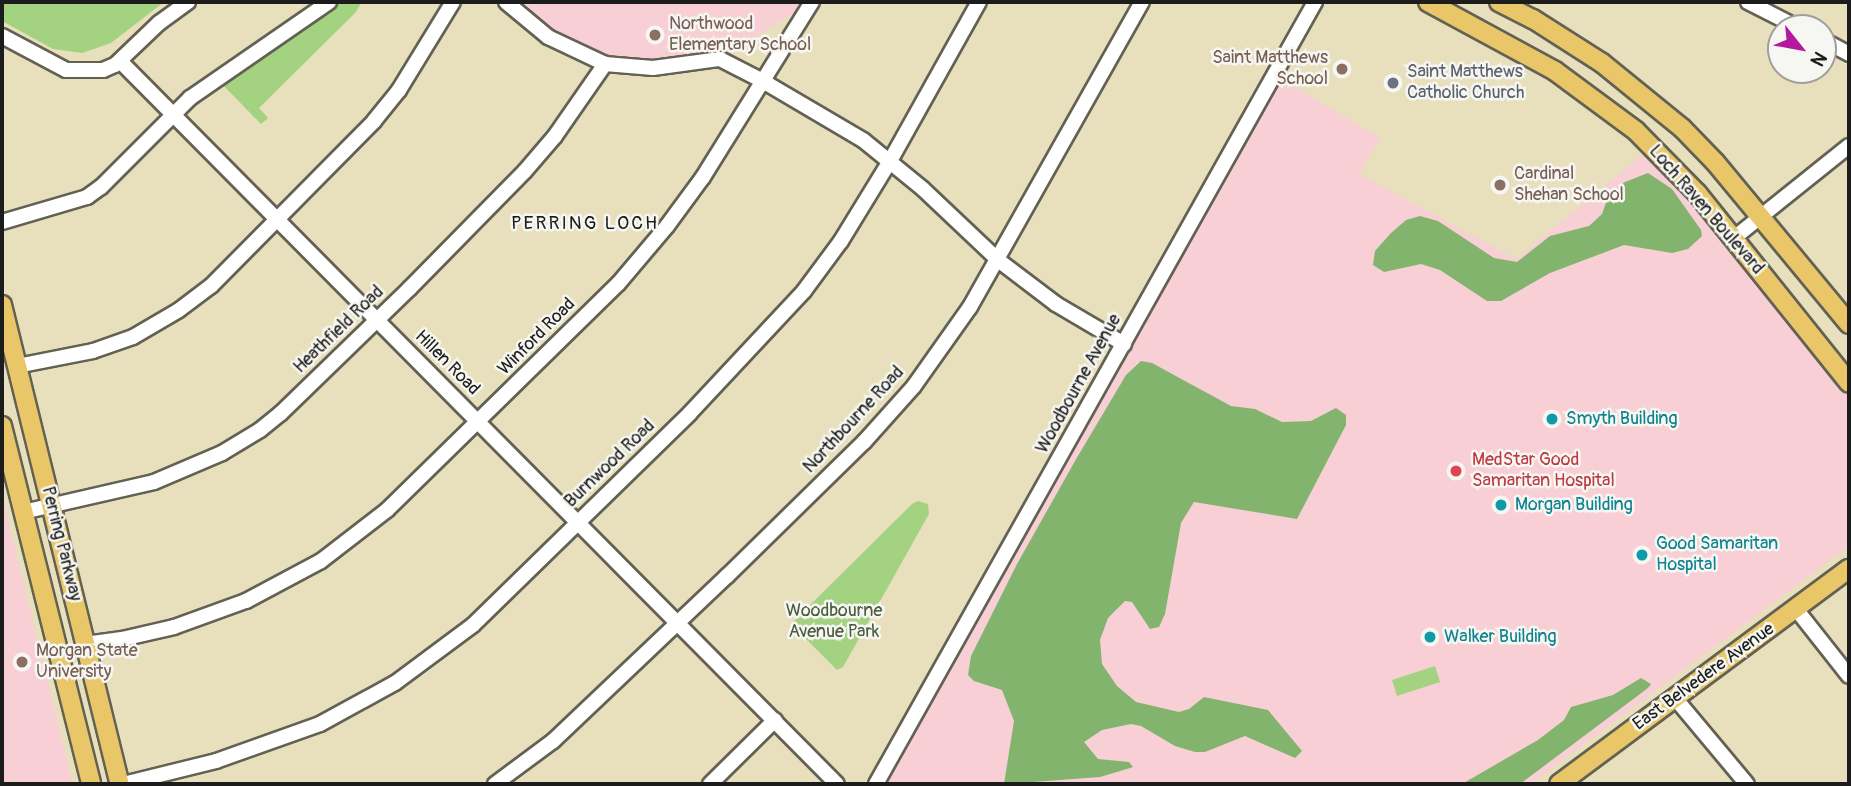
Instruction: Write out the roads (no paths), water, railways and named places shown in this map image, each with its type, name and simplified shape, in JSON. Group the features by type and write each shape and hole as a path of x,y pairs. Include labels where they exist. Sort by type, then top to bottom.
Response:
{"main road":[{"name":"Loch Raven Boulevard","path":"1428,2 1555,71 1607,108 1668,162 1734,239 1849,383"},
{"name":"Loch Raven Boulevard","path":"1499,2 1573,43 1661,109 1696,141 1849,324"},
{"name":"Perring Parkway","path":"2,305 121,784"},
{"name":"Perring Parkway","path":"2,426 91,784"},
{"name":"East Belvedere Avenue","path":"1559,784 1849,569"}],"street":[{"path":"2,36 66,70 103,70 120,61 159,23 188,2"},
{"path":"2,222 87,197 190,98 329,2"},
{"path":"17,366 93,351 159,323 211,286 382,111 428,46 453,2"},
{"path":"506,2 548,37 606,64 653,68 720,60 761,80 833,122 890,161 998,260 1056,304 1124,344"},
{"name":"Winford Road","path":"85,643 122,639 205,618 294,577 343,545 387,510 618,284 667,226 703,177 812,2"},
{"name":"Burnwood Road","path":"121,784 216,761 320,724 378,694 473,625 690,413 774,326 841,241 890,161 979,2"},
{"name":"Northbourne Road","path":"495,784 554,741 747,557 893,411 960,324 1142,2"},
{"name":"Woodbourne Avenue","path":"876,784 1315,2"},
{"path":"1748,2 1772,14"},
{"name":"Hillen Road","path":"120,61 837,784"},
{"name":"Heathfield Road","path":"23,512 154,482 232,447 281,413 525,171 555,136 606,64"},
{"path":"1734,239 1849,146"},
{"path":"1796,609 1849,676"},
{"path":"1675,698 1747,784"},
{"path":"710,784 775,720"}],"place":[{"name":"Northwood Elementary School","path":"655,35"},
{"name":"Saint Matthews School","path":"1342,69"},
{"name":"Saint Matthews Catholic Church","path":"1393,83"},
{"name":"Cardinal Shehan School","path":"1500,185"},
{"name":"Smyth Building","path":"1552,419"},
{"name":"MedStar Good Samaritan Hospital","path":"1456,471"},
{"name":"Morgan Building","path":"1501,505"},
{"name":"Good Samaritan Hospital","path":"1642,555"},
{"name":"Walker Building","path":"1430,637"},
{"name":"Morgan State University","path":"22,662"}],"district":[{"name":"PERRING LOCH","path":"585,224"}],"park label":[{"name":"Woodbourne Avenue Park","path":"834,622"}]}
